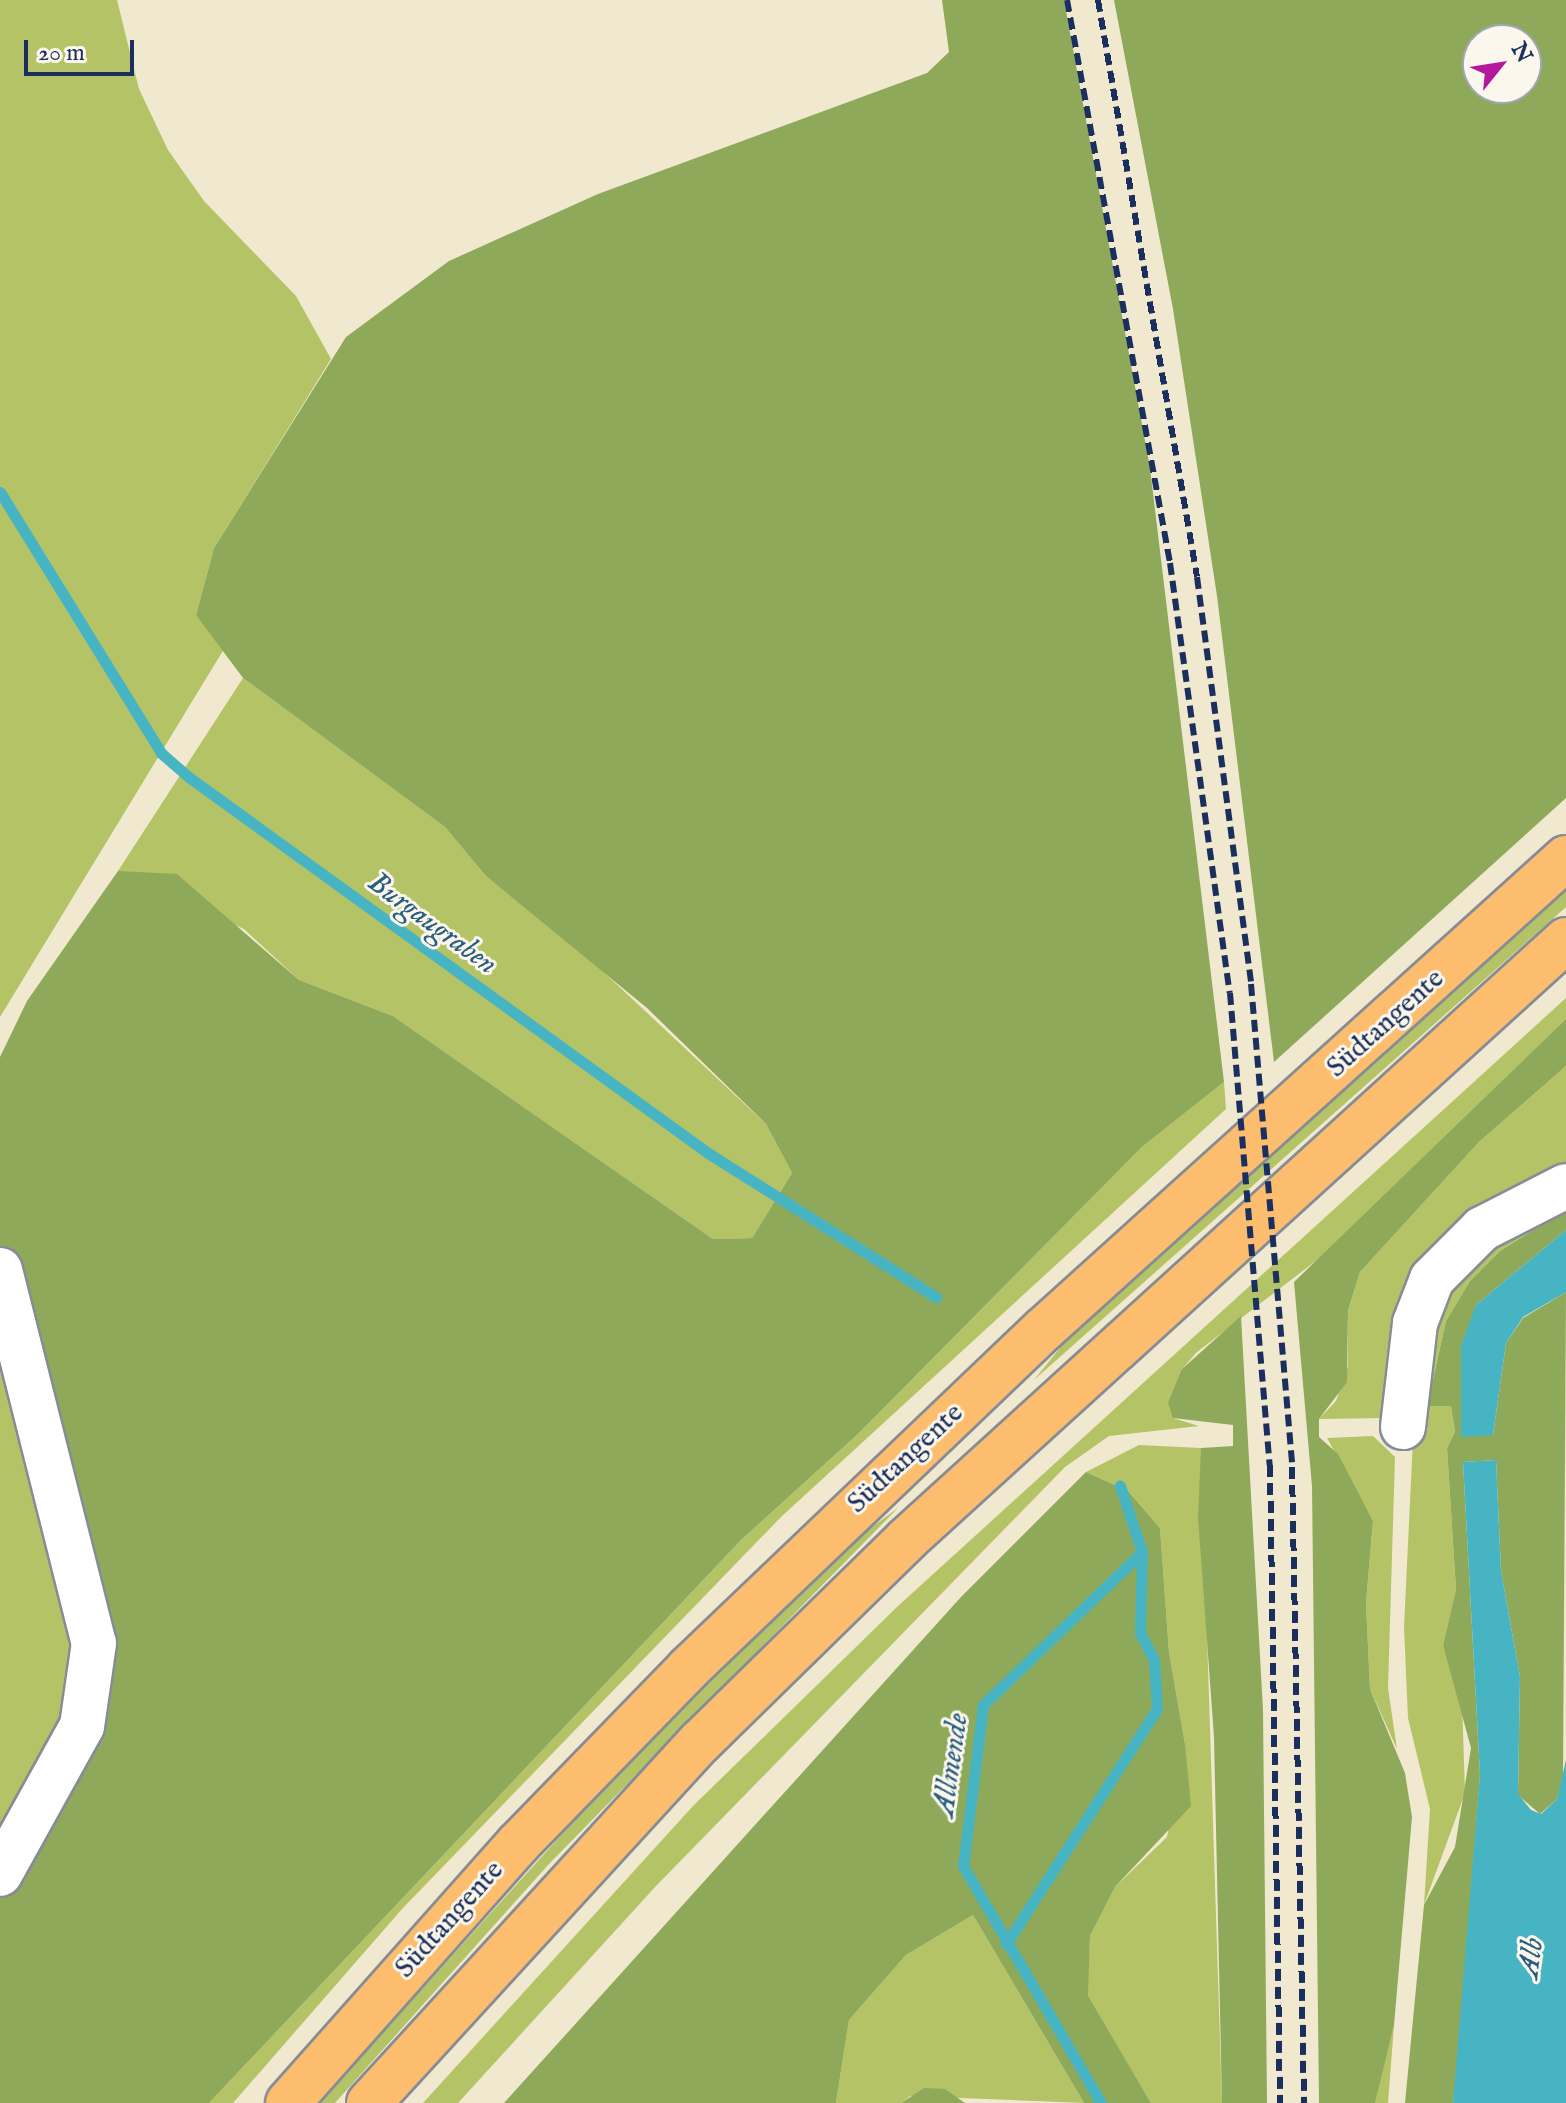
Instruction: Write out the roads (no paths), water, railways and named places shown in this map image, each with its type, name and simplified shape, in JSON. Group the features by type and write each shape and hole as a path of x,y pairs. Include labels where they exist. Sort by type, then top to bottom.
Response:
{"highway":[{"name":"Südtangente","path":"288,2103 518,1844 699,1658 1044,1329 1566,858"},
{"path":"369,2103 689,1753 906,1540 1566,940"}],"lane":[{"path":"1403,1427 1415,1323 1432,1279 1482,1229 1566,1186"},
{"path":"0,1270 94,1643 82,1726 0,1874"}],"water":[{"path":"1566,1230 1566,1292 1523,1317 1506,1343 1493,1435 1461,1437 1461,1346 1476,1305"},
{"name":"Alb","path":"1496,1460 1501,1571 1520,1677 1518,1794 1531,1810 1541,1814 1557,1799 1566,1760 1566,2103 1453,2103 1480,1774 1463,1462"}],"waterway":[{"name":"Burgaugraben","path":"0,492 161,753 190,778 708,1153 936,1297"},
{"name":"Allmende","path":"1101,2103 963,1866 983,1705 1142,1552 1120,1486"},
{"name":"Allmende","path":"1006,1944 1157,1709 1154,1660 1140,1633 1142,1552"}],"railway":[{"path":"1067,0 1170,563 1230,993 1270,1465 1280,2103"},
{"path":"1098,0 1197,577 1251,984 1292,1467 1304,2103"}]}
